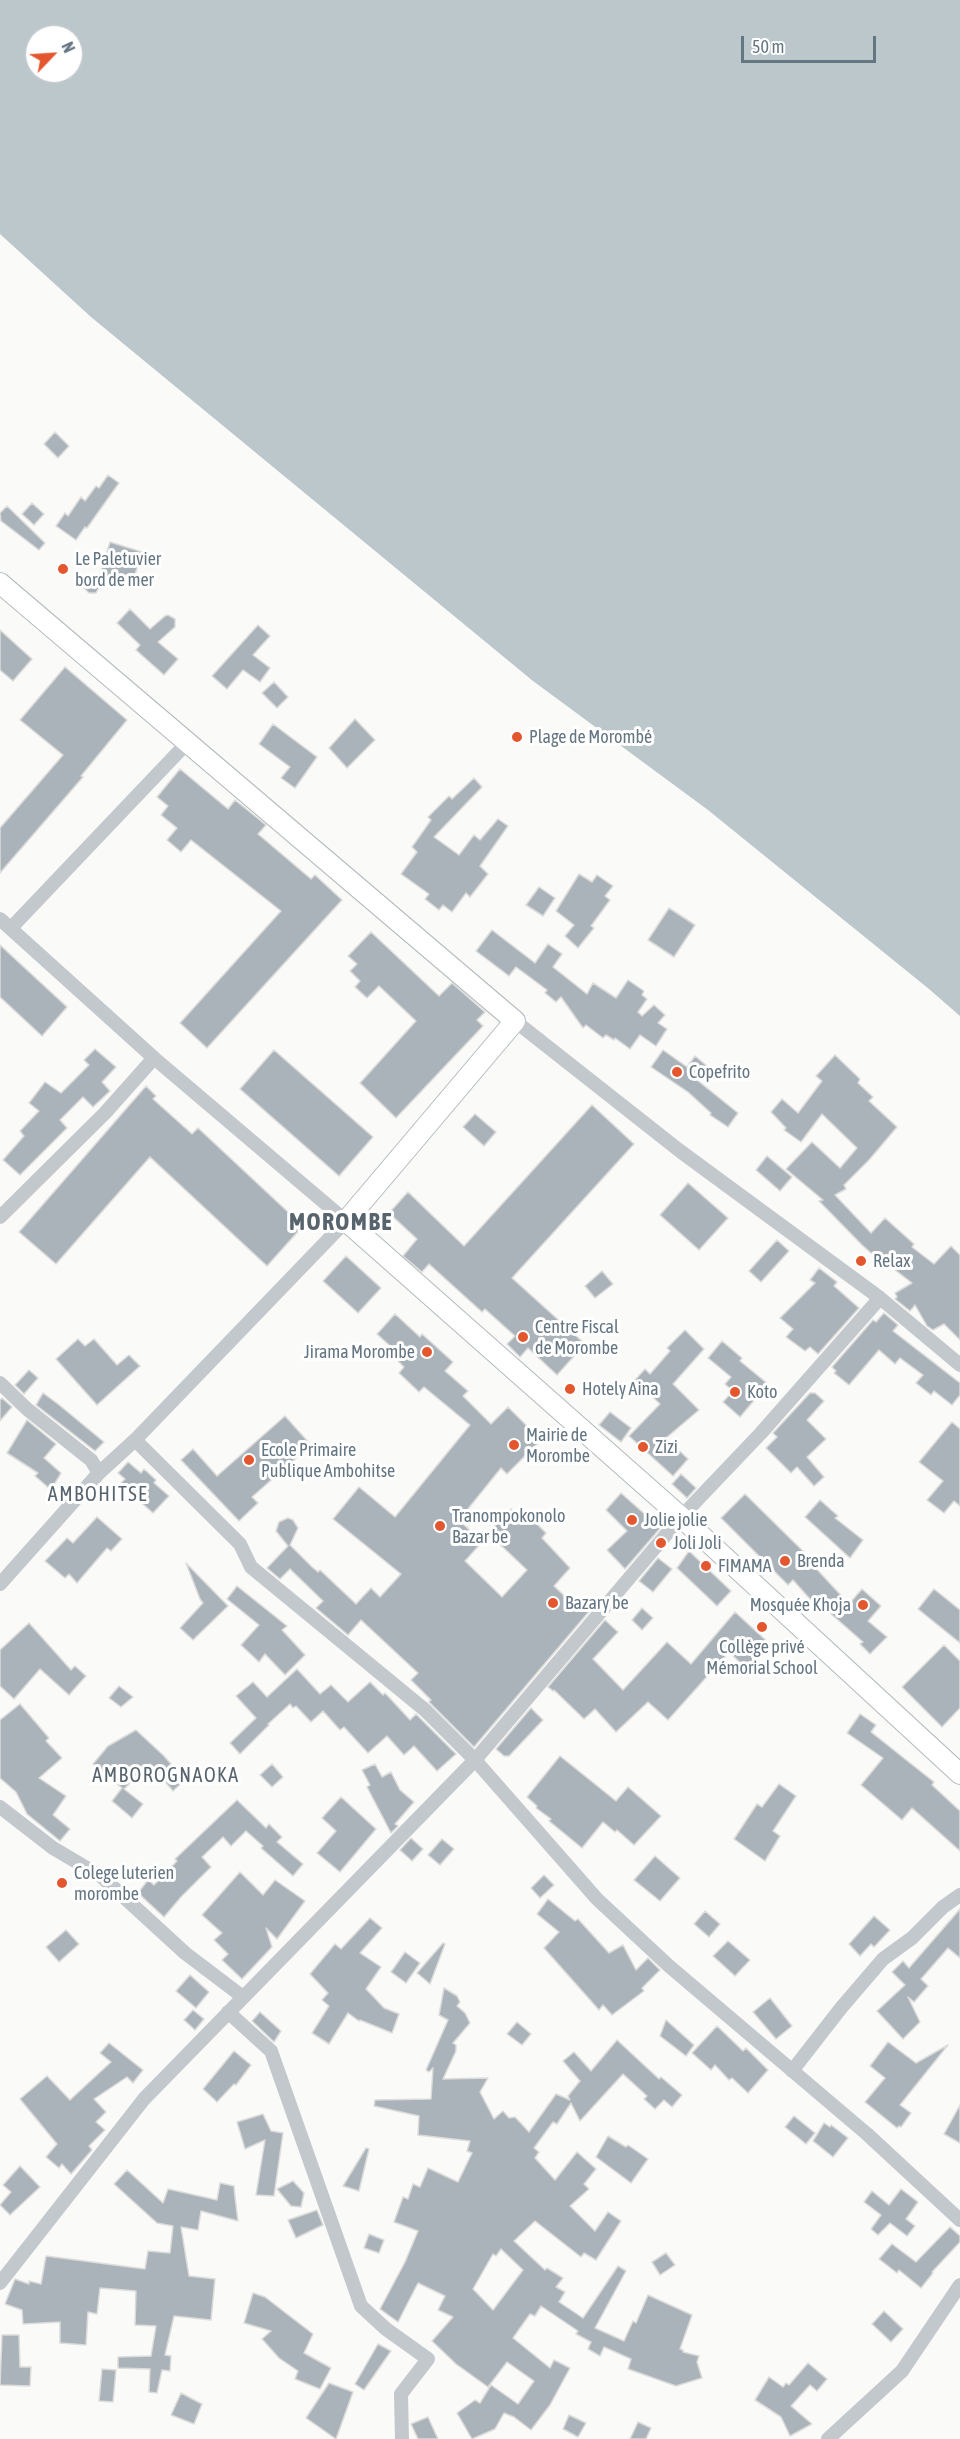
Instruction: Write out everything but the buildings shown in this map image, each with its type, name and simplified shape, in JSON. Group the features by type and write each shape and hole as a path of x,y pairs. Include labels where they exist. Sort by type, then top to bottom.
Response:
{"street":[{"path":"0,583 515,1021 680,1151 880,1298 960,1365"},
{"path":"11,928 188,743"},
{"path":"0,919 154,1058 345,1221 681,1517 960,1774"},
{"path":"2,1578 99,1473 135,1440 345,1221 515,1021"},
{"path":"0,1217 105,1113 154,1058"},
{"path":"0,2281 144,2099 475,1760 681,1517 761,1433 880,1298"},
{"path":"0,1383 27,1409 91,1460 99,1473"},
{"path":"135,1440 240,1544 251,1567 425,1710 475,1760 597,1899 669,1966 867,2134 960,2220"},
{"path":"0,1807 53,1848 102,1877 185,1953 243,1997"},
{"path":"792,2071 841,2008 884,1959 912,1938 943,1906 960,1895"},
{"path":"228,2012 271,2051 361,2306 386,2329 428,2359 401,2394 402,2439"},
{"path":"828,2439 902,2371 960,2285"}],"shaded area":[{"path":"0,0 960,0 960,1016 708,810 533,681 91,317 0,234"}],"place":[{"name":"Le Paletuvier bord de mer","path":"63,569"},
{"name":"Plage de Morombé","path":"517,737"},
{"name":"Copefrito","path":"677,1072"},
{"name":"Relax","path":"861,1261"},
{"name":"Centre Fiscal de Morombe","path":"523,1337"},
{"name":"Jirama Morombe","path":"427,1352"},
{"name":"Hotely Aina","path":"570,1389"},
{"name":"Koto","path":"735,1392"},
{"name":"Mairie de Morombe","path":"514,1445"},
{"name":"Zizi","path":"643,1447"},
{"name":"Ecole Primaire Publique Ambohitse","path":"249,1460"},
{"name":"Jolie jolie","path":"632,1520"},
{"name":"Tranompokonolo Bazar be","path":"440,1526"},
{"name":"Joli Joli","path":"661,1543"},
{"name":"Brenda","path":"785,1561"},
{"name":"FIMAMA","path":"706,1566"},
{"name":"Bazary be","path":"553,1603"},
{"name":"Mosquée Khoja","path":"863,1605"},
{"name":"Collège privé Mémorial School","path":"762,1627"},
{"name":"Colege luterien morombe","path":"62,1883"}],"district":[{"name":"MOROMBE","path":"341,1222"},
{"name":"AMBOHITSE","path":"98,1495"},
{"name":"AMBOROGNAOKA","path":"166,1776"}]}
